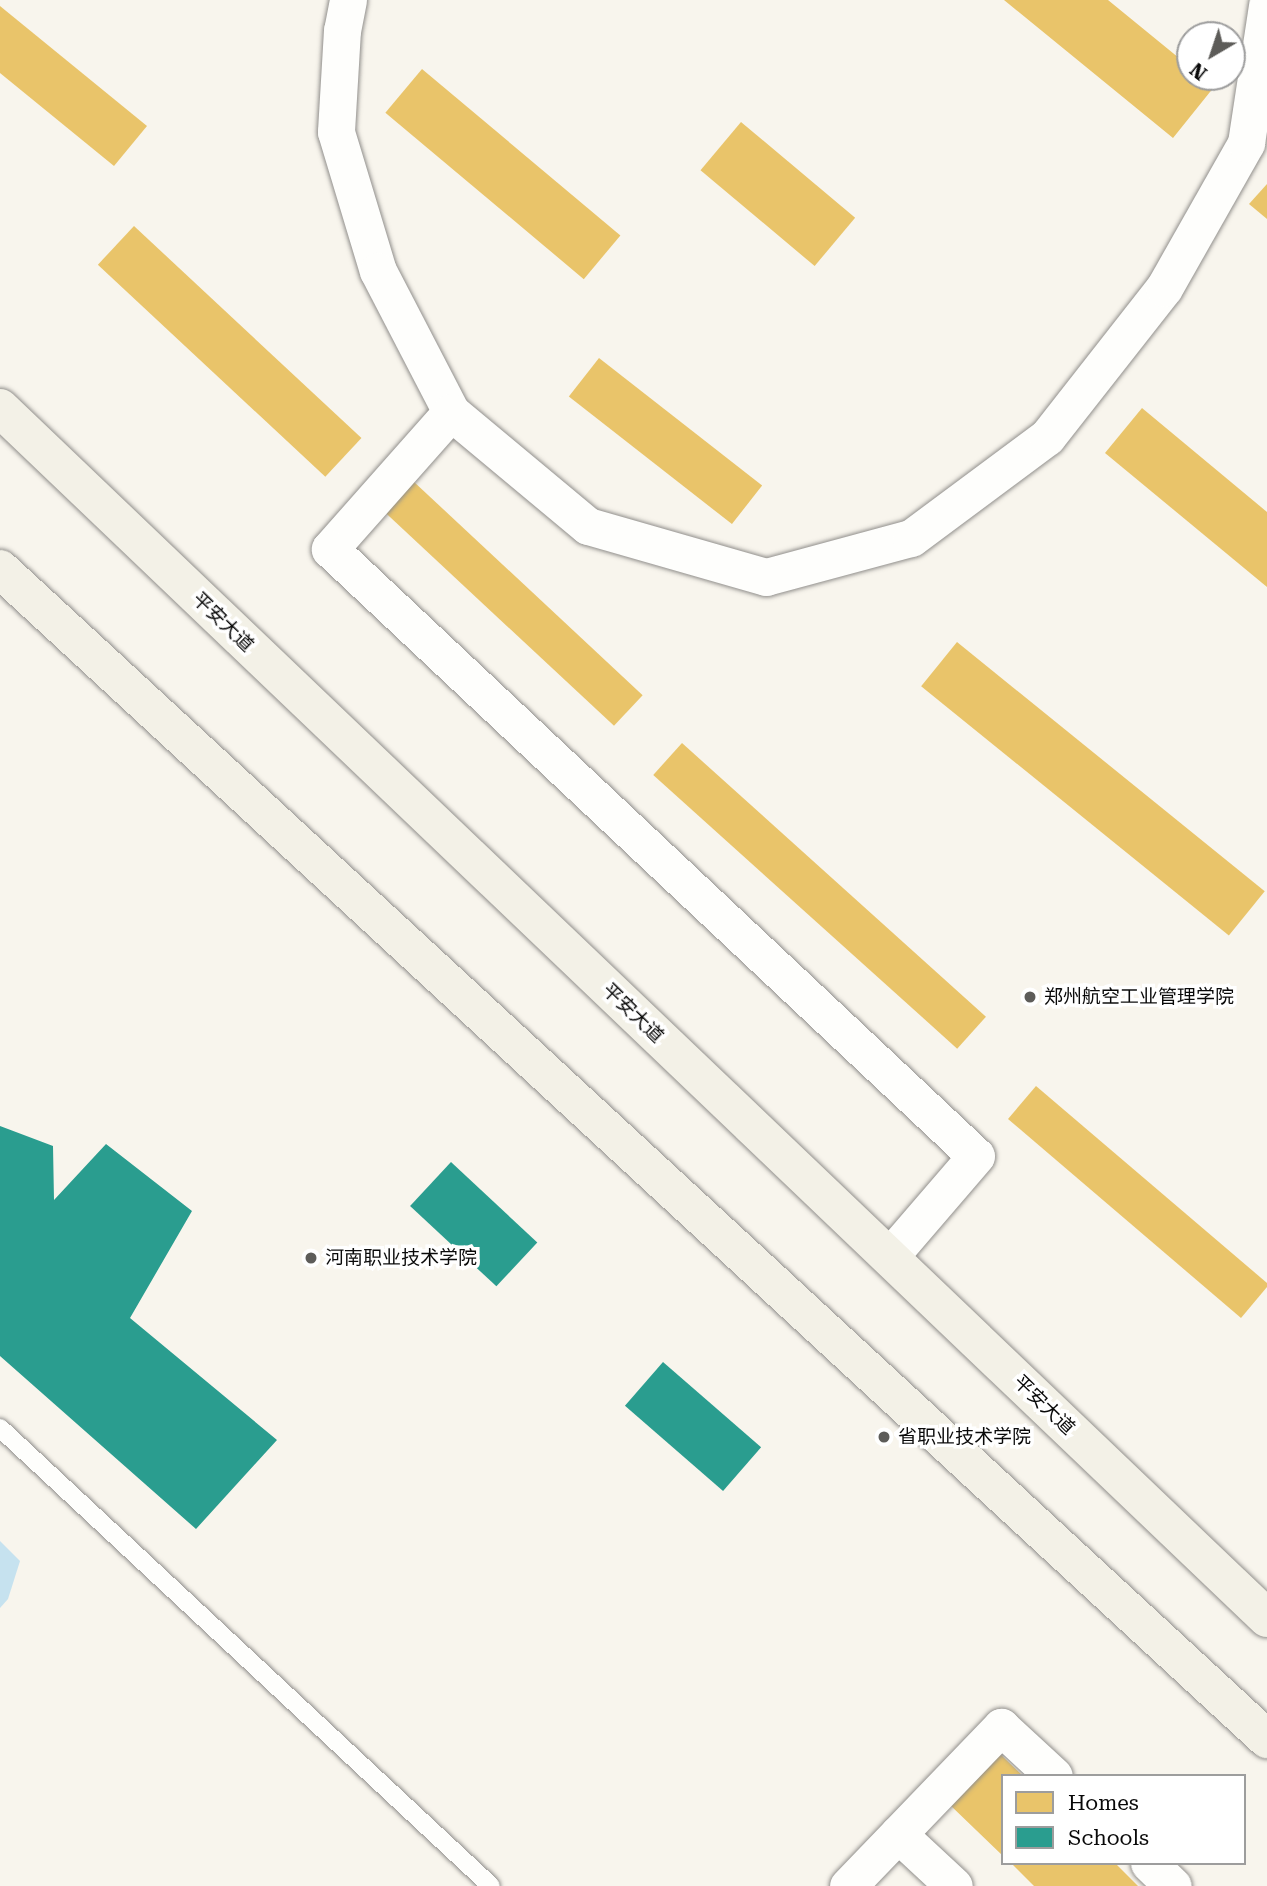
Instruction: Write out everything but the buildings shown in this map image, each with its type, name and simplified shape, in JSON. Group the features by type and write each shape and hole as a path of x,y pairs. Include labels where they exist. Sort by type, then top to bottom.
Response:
{"main road":[{"name":"平安大道","path":"0,408 1267,1618"},
{"path":"0,569 1267,1738"}],"street":[{"path":"348,0 342,30 336,132 378,271 451,412 588,526 766,577 911,538 1047,437 1164,288 1246,143 1267,5"},
{"path":"451,412 330,549 976,1156 889,1257"},
{"path":"848,1886 1001,1727 1052,1774"},
{"path":"898,1834 954,1886"},
{"path":"1151,1865 1173,1886"}],"lane":[{"path":"0,1428 491,1886"}],"water":[{"path":"0,1541 20,1561 8,1599 0,1608"}],"place":[{"name":"郑州航空工业管理学院","path":"1030,997"},
{"name":"河南职业技术学院","path":"311,1258"},
{"name":"省职业技术学院","path":"884,1437"}]}
